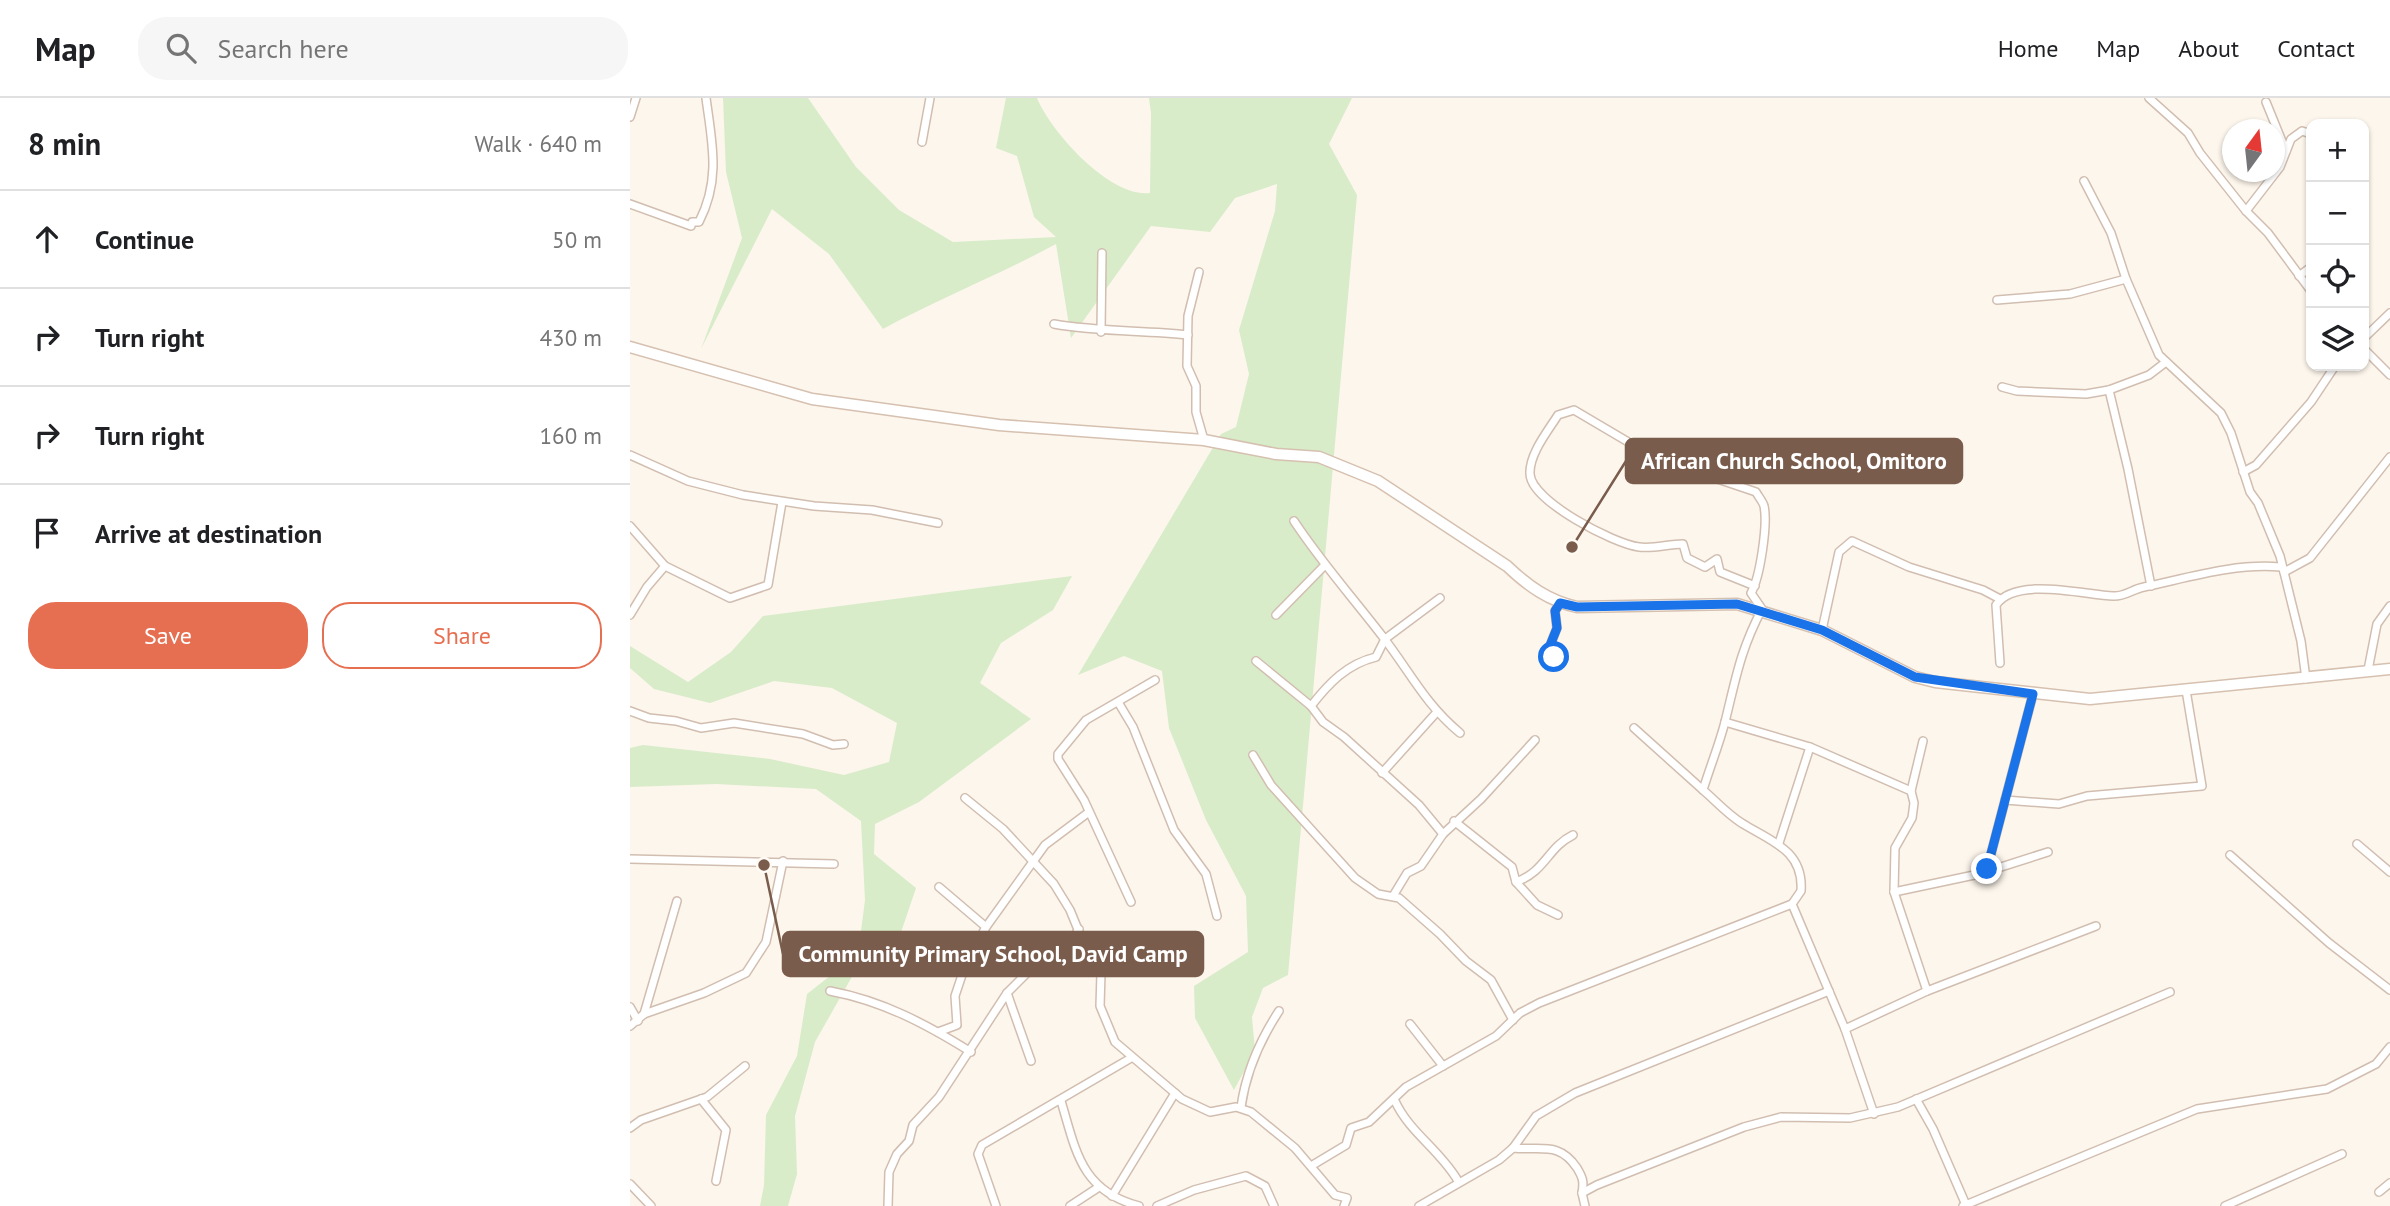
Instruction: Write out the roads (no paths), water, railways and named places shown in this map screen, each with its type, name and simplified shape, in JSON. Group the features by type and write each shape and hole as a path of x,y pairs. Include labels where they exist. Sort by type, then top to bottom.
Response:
{"main road":[{"path":"630,347 812,399 999,425 1204,440 1276,454 1319,457 1357,471 1560,603 1577,607 1737,604 1762,609 1822,630 1915,677 2033,694 2090,699 2390,669"}],"street":[{"path":"630,117 636,98"},
{"path":"630,204 691,226 692,222 699,222 710,191 714,156 706,98"},
{"path":"922,142 930,98"},
{"path":"2150,98 2188,133 2306,285"},
{"path":"2266,102 2286,152"},
{"path":"2246,211 2280,167 2296,135 2302,131 2306,132"},
{"path":"2084,181 2111,233 2126,279 2159,355 2221,413 2238,452 2243,472 2280,556 2301,641 2306,679"},
{"path":"1101,332 1102,253"},
{"path":"2299,276 2306,271"},
{"path":"1199,272 1192,291 1187,366 1196,386 1196,412 1204,440"},
{"path":"1997,300 2070,294 2126,279"},
{"path":"2369,333 2390,313"},
{"path":"1054,324 1101,332 1142,330 1188,335"},
{"path":"2369,354 2390,375"},
{"path":"2002,387 2017,391 2077,395 2109,390 2149,375 2166,362"},
{"path":"2243,472 2256,465 2311,402 2332,371"},
{"path":"2109,390 2131,481 2151,586"},
{"path":"1703,790 1725,722 1743,645 1762,609 1751,593 1755,586 1764,505 1756,492 1688,469 1635,446 1574,410 1558,415 1539,446 1530,474 1533,485 1546,498 1596,532 1640,547 1683,544 1687,558 1705,567 1717,559 1720,572 1755,586"},
{"path":"630,455 688,481 782,502 872,510 938,523"},
{"path":"2265,565 2282,569 2311,558 2390,457"},
{"path":"630,526 665,566 730,598 768,585 782,502"},
{"path":"1294,521 1324,566 1385,639 1436,713 1460,733"},
{"path":"1822,630 1839,552 1852,541 1909,568 1983,590 2000,599"},
{"path":"2000,663 1996,604 2000,599 2018,591 2079,590 2116,597 2151,586 2265,565 2280,556"},
{"path":"630,615 647,587 665,566"},
{"path":"1276,615 1324,566"},
{"path":"1311,706 1336,677 1357,662 1376,657 1385,639 1440,598"},
{"path":"1560,603 1555,611 1557,628 1549,648 1554,657 1564,658"},
{"path":"2368,670 2377,624 2390,606"},
{"path":"1256,661 1311,706 1323,722 1344,737 1419,806 1443,834"},
{"path":"1131,902 1070,774 1058,759 1058,754 1062,745 1086,720 1155,680"},
{"path":"2005,800 2059,804 2087,796 2202,786 2186,690"},
{"path":"1987,869 2033,694"},
{"path":"1118,702 1133,727 1174,830 1206,874 1217,916"},
{"path":"630,711 649,718 701,728 734,723 803,734 833,745 845,744"},
{"path":"1382,773 1436,713"},
{"path":"1725,722 1810,747 1911,791"},
{"path":"1311,1166 1346,1145 1350,1128 1369,1122 1395,1101 1399,1092 1496,1036 1529,1008 1578,986 1792,904 1801,891 1801,881 1797,868 1779,843 1743,825 1634,728"},
{"path":"1393,896 1407,873 1421,866 1454,821 1481,799 1535,740"},
{"path":"1923,741 1911,791 1912,818 1895,848 1894,892 1927,991"},
{"path":"1779,843 1810,747"},
{"path":"1253,755 1271,785 1355,878 1377,894 1393,896 1420,916 1491,981 1513,1020"},
{"path":"965,798 1035,860 1054,884 1101,973 1100,1006 1117,1045 1119,1062"},
{"path":"938,1032 957,1025 955,996 967,963 986,927 1058,833 1088,812"},
{"path":"1454,821 1469,830 1492,855 1512,867 1516,882 1537,905 1558,915"},
{"path":"1516,882 1533,876 1557,846 1573,835"},
{"path":"2357,844 2390,872"},
{"path":"1894,892 1979,874 1987,869 2048,852"},
{"path":"2230,855 2329,943 2390,990"},
{"path":"630,859 835,864"},
{"path":"630,1026 641,1018 704,993 746,972 766,942 783,862"},
{"path":"939,887 986,927"},
{"path":"641,1018 677,901"},
{"path":"1792,904 1845,1029 1874,1114"},
{"path":"1845,1029 1927,991 2096,926"},
{"path":"888,1206 888,1179 897,1154 909,1141 913,1125 939,1097 971,1052 1007,993 1045,955 1065,949 1079,929"},
{"path":"1101,973 1171,940"},
{"path":"1419,1206 1513,1148 1535,1116 1575,1093 1829,990"},
{"path":"830,991 858,996 898,1010 971,1052"},
{"path":"1583,1193 1744,1127 1781,1118 1850,1118 1874,1114 1916,1099 2170,992"},
{"path":"1007,993 1031,1061"},
{"path":"630,1007 641,1018"},
{"path":"1241,1107 1253,1060 1279,1011"},
{"path":"1410,1024 1443,1066"},
{"path":"1117,1045 1175,1093 1210,1112 1241,1107 1295,1148 1335,1195 1347,1198 1344,1206"},
{"path":"1916,1099 1933,1129 1965,1205 2197,1109 2327,1089 2376,1064 2390,1047"},
{"path":"996,1206 978,1149 1061,1101 1119,1062 1131,1058"},
{"path":"630,1128 641,1120 701,1099 745,1066"},
{"path":"1112,1196 1175,1093"},
{"path":"701,1099 726,1130 716,1181"},
{"path":"1061,1101 1082,1166 1099,1187 1112,1196 1139,1206"},
{"path":"1395,1101 1408,1121 1443,1157 1458,1181"},
{"path":"1521,1136 1526,1150"},
{"path":"1513,1148 1557,1149 1569,1155 1584,1179 1585,1206"},
{"path":"2225,1206 2342,1154"},
{"path":"1157,1206 1168,1204 1194,1190 1246,1177 1265,1186 1274,1206"},
{"path":"2379,1192 2390,1183"},
{"path":"630,1184 651,1206"},
{"path":"1070,1206 1099,1187"},
{"path":"1429,1198 1436,1206"}],"place":[{"name":"African Church School, Omitoro","path":"1572,547"},
{"name":"Community Primary School, David Camp","path":"764,865"}]}
